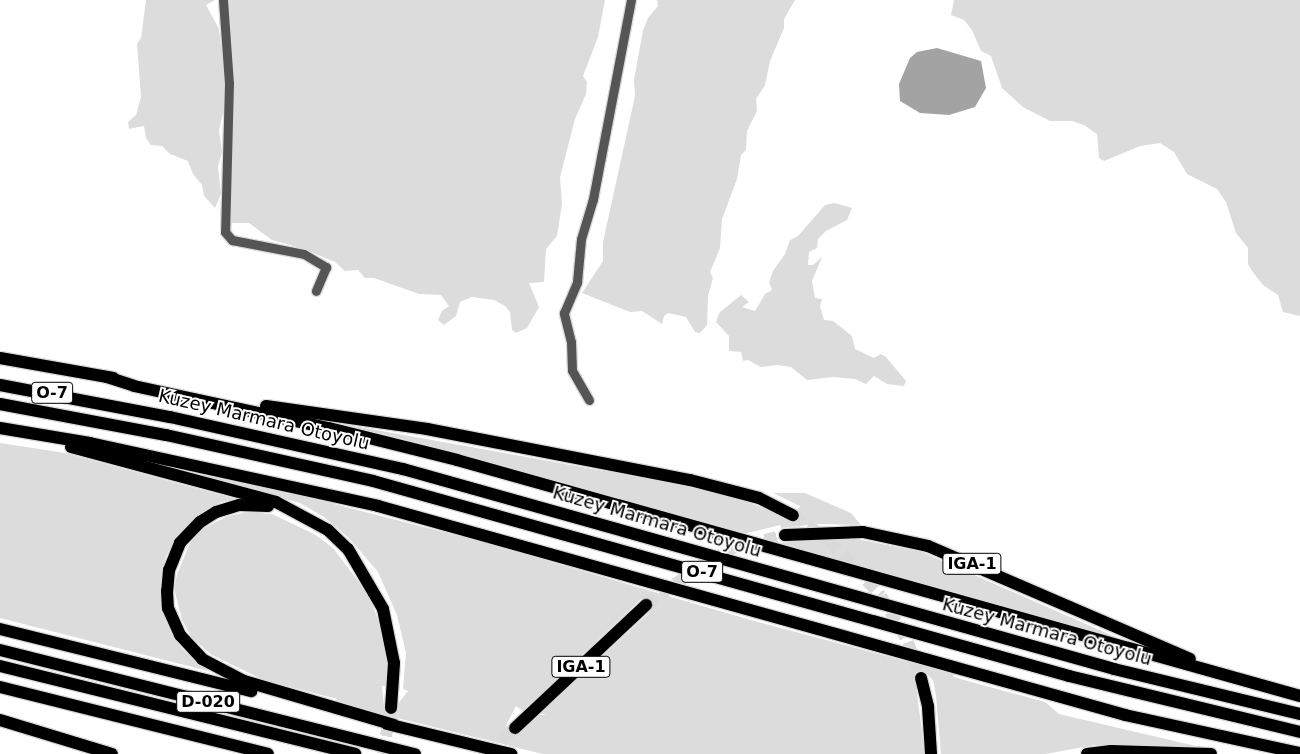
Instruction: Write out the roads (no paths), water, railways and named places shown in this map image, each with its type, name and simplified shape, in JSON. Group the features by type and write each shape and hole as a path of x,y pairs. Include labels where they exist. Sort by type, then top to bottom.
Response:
{"highway":[{"path":"0,358 266,406 444,432 690,480 759,498 793,515"},
{"path":"107,377 134,386 329,428 457,460 1300,696"},
{"name":"Kuzey Marmara Otoyolu","path":"0,385 105,403 403,469 1062,655 1300,714"},
{"name":"Kuzey Marmara Otoyolu","path":"0,404 101,421 373,481 1069,676 1300,732"},
{"path":"0,428 276,502 328,530 354,559 376,594 388,624 394,663 391,708"},
{"path":"0,435 32,437 261,479 378,506 1125,716 1300,753"},
{"path":"354,559 314,525 285,511 260,505 231,507 200,522 180,544 169,570 168,608 180,635 192,651 229,675 270,691 394,725"},
{"name":"IGA-1","path":"785,535 863,532 915,542 1186,658 1300,690"},
{"name":"IGA-1","path":"514,728 646,605"},
{"path":"0,628 511,754"},
{"name":"D-020","path":"0,650 415,754"},
{"name":"D-020","path":"0,666 355,754"},
{"path":"922,678 928,714 930,754"},
{"path":"0,687 268,754"},
{"path":"0,720 112,754"},
{"path":"1087,754 1211,754"}],"street":[{"path":"223,0 229,83 225,232 232,240 304,254 326,267 316,291"},
{"path":"588,400 572,370 571,342 564,313 577,282 581,240 627,36 632,0"}],"tunnel":[{"path":"793,515 830,541 881,596 908,642 921,678"},
{"path":"646,605 696,569 730,549 785,535"},
{"path":"383,754 391,708"},
{"path":"489,754 515,728"}]}
